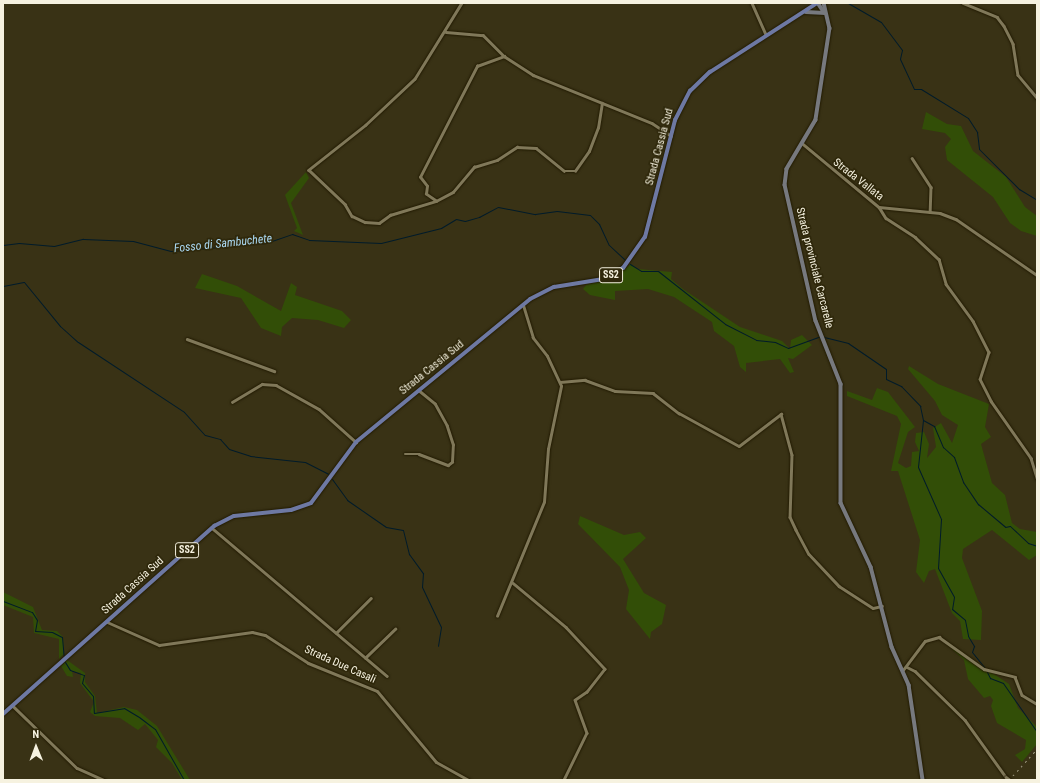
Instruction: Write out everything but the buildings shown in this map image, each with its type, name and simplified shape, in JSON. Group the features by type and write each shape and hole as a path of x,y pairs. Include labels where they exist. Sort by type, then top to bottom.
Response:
{"main road":[{"name":"Strada Cassia Sud","path":"3,714 63,662 211,528 234,516 300,508 311,503 325,487 356,442 523,305 547,289 603,279 628,263 645,237 681,104 695,84 818,3"},
{"path":"818,3 826,11"},
{"path":"824,3 826,11"},
{"path":"806,12 826,11"},
{"name":"Strada provinciale Carcarelle","path":"826,11 829,17 830,28 816,120 787,169 785,185 820,334 842,392 841,502 871,567 892,647 905,668 912,700 923,780"}],"street":[{"path":"462,3 446,32 415,79 366,125 309,170 346,204 352,216 365,222 379,223 390,214 436,201 452,192 474,167 497,160 517,147 536,148 564,171 575,171 589,151 598,128 602,103"},
{"path":"752,3 758,22 768,37"},
{"path":"963,3 997,17 1004,26 1013,44 1018,75 1037,98"},
{"path":"446,32 483,35 504,56 534,75 652,123 671,137"},
{"path":"436,201 426,194 427,186 420,178 477,66 504,56"},
{"name":"Strada Vallata","path":"803,144 879,207 930,212 965,223 1037,275"},
{"path":"912,158 931,187 930,212"},
{"path":"879,207 886,218 915,237 939,259 946,284 974,321 989,352 980,379 991,401 1031,458 1037,478"},
{"path":"497,616 512,583 544,502 548,450 559,411 560,382 533,338 523,305"},
{"path":"187,339 274,370"},
{"path":"560,382 585,380 615,391 654,393 679,413 739,446 781,414 792,455 790,516 796,530 809,554 839,586 873,608 882,606"},
{"path":"232,402 262,384 276,385 319,409 356,442"},
{"path":"405,454 419,454 451,465 452,445 447,426 435,404 419,390"},
{"path":"211,528 387,676"},
{"path":"512,583 561,622 605,669 587,692 575,700 587,733 564,780"},
{"path":"336,633 371,598"},
{"name":"Strada Due Casali","path":"107,622 159,645 252,632 265,635 308,663 377,691 436,762 468,780"},
{"path":"365,658 395,629"},
{"path":"1010,780 1006,777 960,714 916,670 905,668 925,641 939,638 984,669 1015,677 1022,695 1037,704"},
{"path":"13,706 77,768 104,780"}],"green space":[{"path":"926,112 947,124 961,126 973,151 1006,177 1025,207 1037,216 1037,236 1021,231 1010,223 993,197 947,160 945,147 951,139 945,133 922,129"},
{"path":"306,172 309,178 291,203 303,235 294,231 297,228 285,195"},
{"path":"631,264 638,269 672,272 671,279 683,289 740,327 782,341 790,349 791,340 802,335 812,345 793,359 788,358 794,372 790,373 780,359 746,363 746,372 740,367 734,346 714,331 712,322 674,297 648,289 615,291 615,300 590,295 583,289 586,285 615,277"},
{"path":"202,274 237,286 281,311 291,283 297,287 295,295 342,311 351,320 344,328 318,320 292,318 282,327 281,336 261,328 241,298 195,288"},
{"path":"909,366 938,384 989,404 985,427 991,437 981,444 992,483 1005,495 1012,523 1020,529 1037,532 1037,555 1029,560 992,530 963,549 962,558 982,611 981,640 963,639 960,621 952,613 935,569 929,571 924,583 916,572 920,540 898,471 891,471 901,424 897,416 847,396 847,391 872,400 877,388 888,392 915,427 908,432 898,463 906,468 911,466 912,452 919,451 915,442 916,433 924,432 929,444 927,458 936,447 933,428 941,423 952,443 958,425 942,415 935,401 908,369"},
{"path":"580,516 624,535 640,532 646,538 623,559 644,593 666,605 662,624 651,632 650,639 626,609 629,590 620,567 578,524"},
{"path":"3,592 33,607 42,630 57,631 63,637 64,654 59,659 59,639 34,633 33,617 3,605"},
{"path":"942,640 1009,684 1018,708 1037,727 1037,744 1022,762 1015,755 1025,749 1026,740 997,723 991,706 993,700 990,696 984,698 968,679 964,660"},
{"path":"67,660 85,673 85,682 95,696 97,713 124,707 137,710 157,726 190,780 182,780 172,763 156,747 158,740 145,724 138,730 120,718 95,716 90,712 94,702 80,683 81,673 72,671 73,677 67,676 61,666"}],"waterway":[{"path":"848,3 881,22 902,50 900,59 914,89 921,89 968,118 977,132 979,149 1019,189 1037,200"},
{"name":"Fosso di Sambuchete","path":"3,245 19,243 54,246 83,239 133,241 171,251 266,243 292,234 309,240 381,243 441,228 456,219 465,221 479,217 498,207 535,214 557,211 590,215 599,224 609,245 626,261"},
{"name":"Fosso di Sambuchete","path":"630,264 641,271 658,271 725,324 756,340 775,342 788,348 821,336"},
{"path":"3,286 24,282 60,326 78,342 184,412 205,435 220,439 229,449 250,456 305,462 329,474"},
{"name":"Fosso di Sambuchete","path":"824,337 848,343 886,369 886,379 901,386 920,406 923,420 934,426 943,447 954,457 963,482 978,504 1005,527 1010,526 1028,543 1037,546"},
{"path":"923,420 918,467 941,519 938,568 954,597 952,609 965,620 968,636 974,646 972,652 985,668"},
{"path":"332,479 347,500 386,527 403,530 409,554 423,573 422,587 441,627 438,646"},
{"path":"3,601 32,612 37,620 35,631 52,632 62,637 64,659"},
{"path":"65,662 70,670 84,675 82,683 93,696 94,713 124,708 139,717 155,729 184,780"},
{"path":"987,672 990,678 1003,683 1037,732"}],"railway":[{"path":"1009,780 1037,749"}]}
